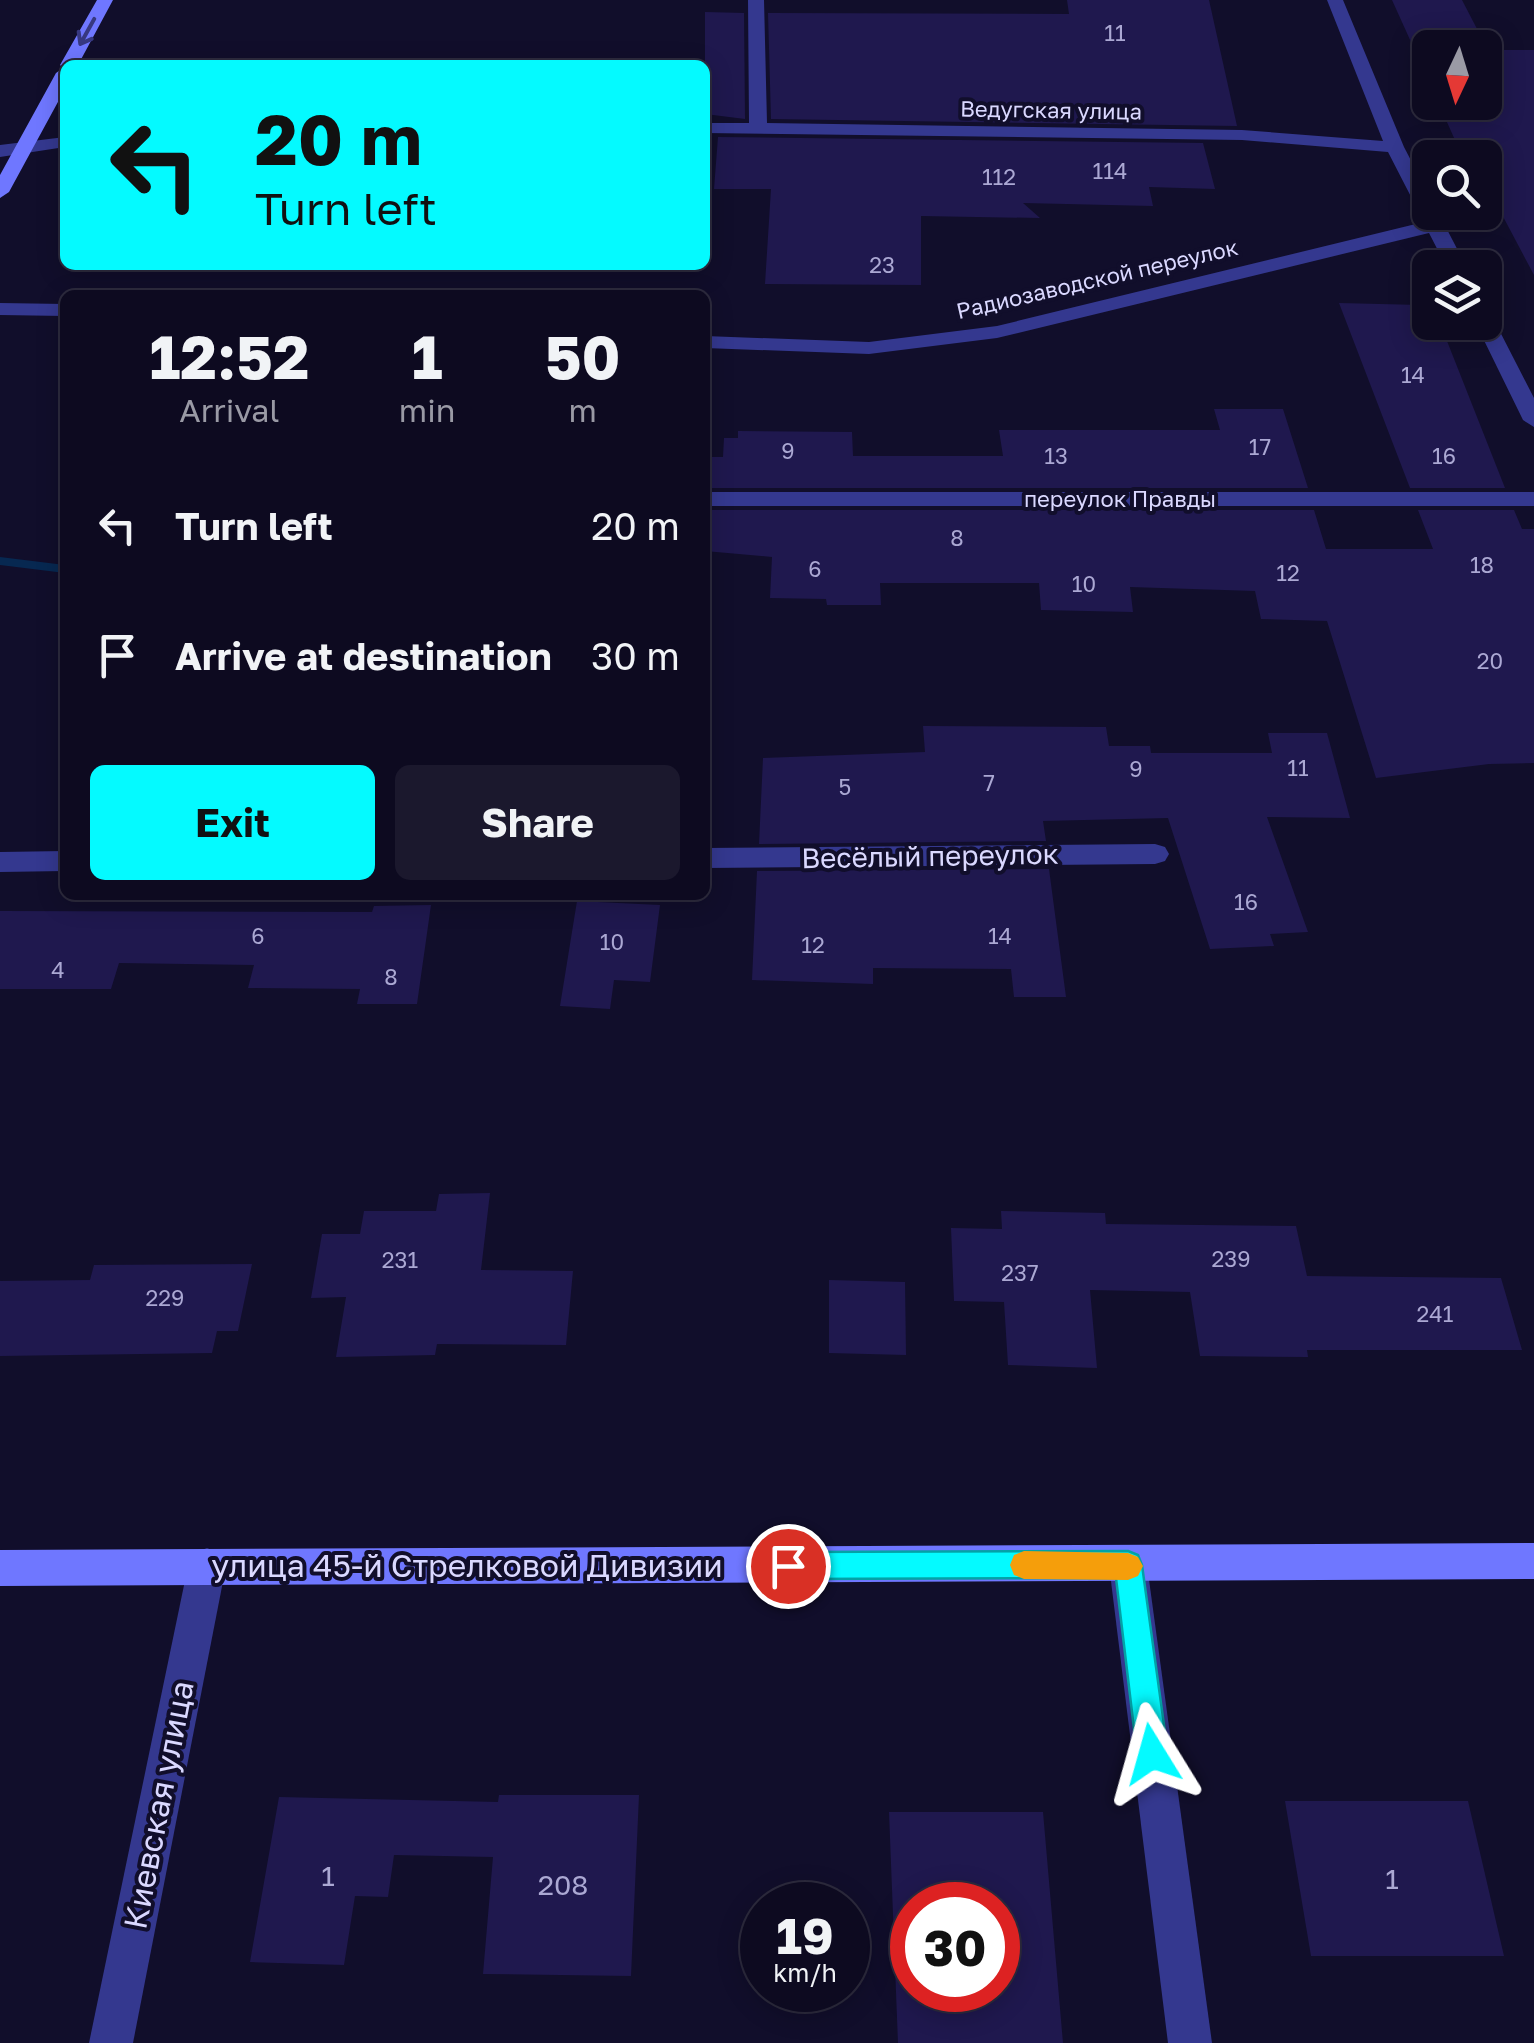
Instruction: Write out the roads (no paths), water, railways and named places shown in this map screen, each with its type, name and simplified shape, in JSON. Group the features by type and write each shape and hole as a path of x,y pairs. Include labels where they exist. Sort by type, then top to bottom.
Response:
{"main road":[{"path":"72,60 104,0"},
{"path":"0,192 60,81"},
{"name":"улица 45-й Стрелковой Дивизии","path":"0,1568 1534,1561"}],"street":[{"path":"756,0 758,128"},
{"path":"1335,0 1412,178"},
{"name":"Ведугская улица","path":"710,128 1242,134 1396,147"},
{"path":"0,151 60,143"},
{"name":"Радиозаводской переулок","path":"710,342 869,348 997,332 1415,230"},
{"path":"0,309 60,310"},
{"path":"1494,340 1534,420"},
{"name":"переулок Правды","path":"710,499 1534,499"},
{"name":"Весёлый переулок","path":"710,858 1154,854"},
{"path":"0,862 60,862"},
{"path":"1128,1565 1190,2043"},
{"name":"Киевская улица","path":"111,2043 207,1566"}],"waterway":[{"path":"0,561 60,568"}]}
